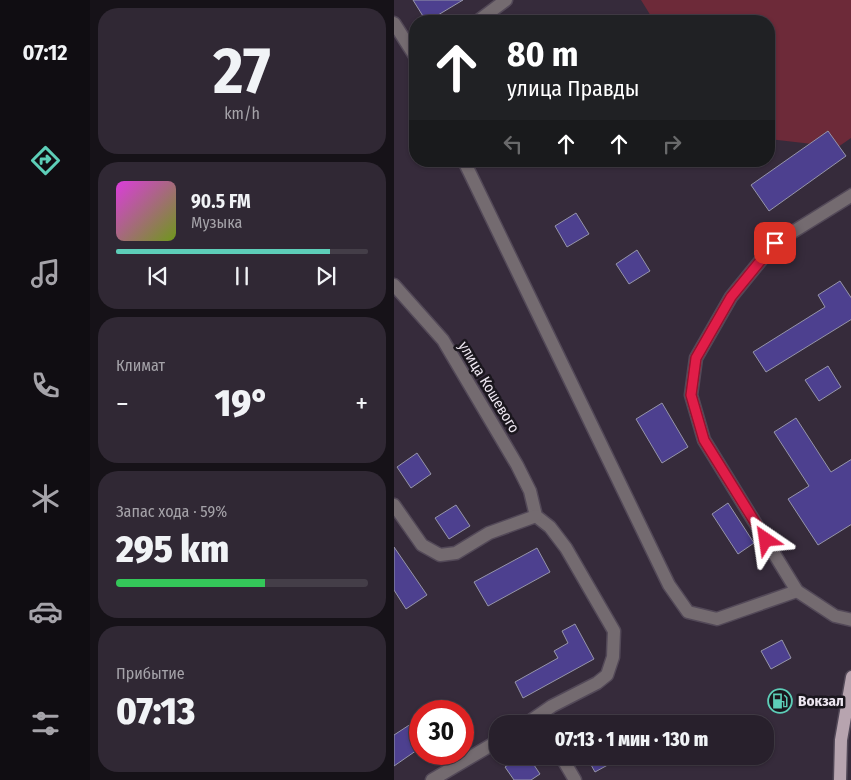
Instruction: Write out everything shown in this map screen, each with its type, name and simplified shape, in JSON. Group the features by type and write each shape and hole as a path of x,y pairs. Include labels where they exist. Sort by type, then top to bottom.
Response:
{"main road":[{"path":"840,780 841,740 851,677"}],"street":[{"path":"486,15 506,0"},
{"path":"394,23 409,47"},
{"path":"467,167 669,585 688,612 717,619 797,591"},
{"path":"851,195 775,243 731,297 696,358 691,395 704,440 797,591 835,616 851,620"},
{"name":"улица Кошевого","path":"394,285 443,340 517,465 530,492 536,516"},
{"path":"394,505 422,545 440,555 456,553 489,534 536,516 550,527 566,548 614,631 613,657 607,675 598,683 552,706 544,715"},
{"path":"432,780 489,745"},
{"path":"566,765 574,780"}],"shaded area":[{"path":"641,0 851,0 851,138 838,147 775,140 775,15 650,15"}],"building":[{"path":"413,0 463,0 438,15 422,15"},
{"path":"828,131 846,156 769,211 751,185"},
{"path":"576,213 589,234 567,247 555,226"},
{"path":"637,250 650,271 629,284 616,264"},
{"path":"840,281 852,299 852,319 766,372 753,352 825,307 818,295"},
{"path":"828,366 841,387 819,401 805,380"},
{"path":"662,403 688,447 662,463 636,419"},
{"path":"796,418 831,472 852,459 852,524 818,545 788,499 809,486 774,432"},
{"path":"417,453 431,474 411,488 397,467"},
{"path":"728,503 754,543 738,554 712,514"},
{"path":"456,505 470,526 449,539 435,518"},
{"path":"394,547 427,595 406,609 394,590"},
{"path":"537,548 550,572 488,606 474,582"},
{"path":"575,624 594,659 523,698 515,682 558,658 554,651 568,643 562,631"},
{"path":"782,640 791,658 771,669 761,651"},
{"path":"409,725 409,756 394,766 394,735"},
{"path":"508,765 534,765 540,774 531,780 514,780 505,767"},
{"path":"591,765 608,765 595,772"}],"place":[{"name":"Вокзал","path":"780,701"}],"route":[{"path":"766,540 704,440 691,395 696,358 731,297 775,243"}]}
